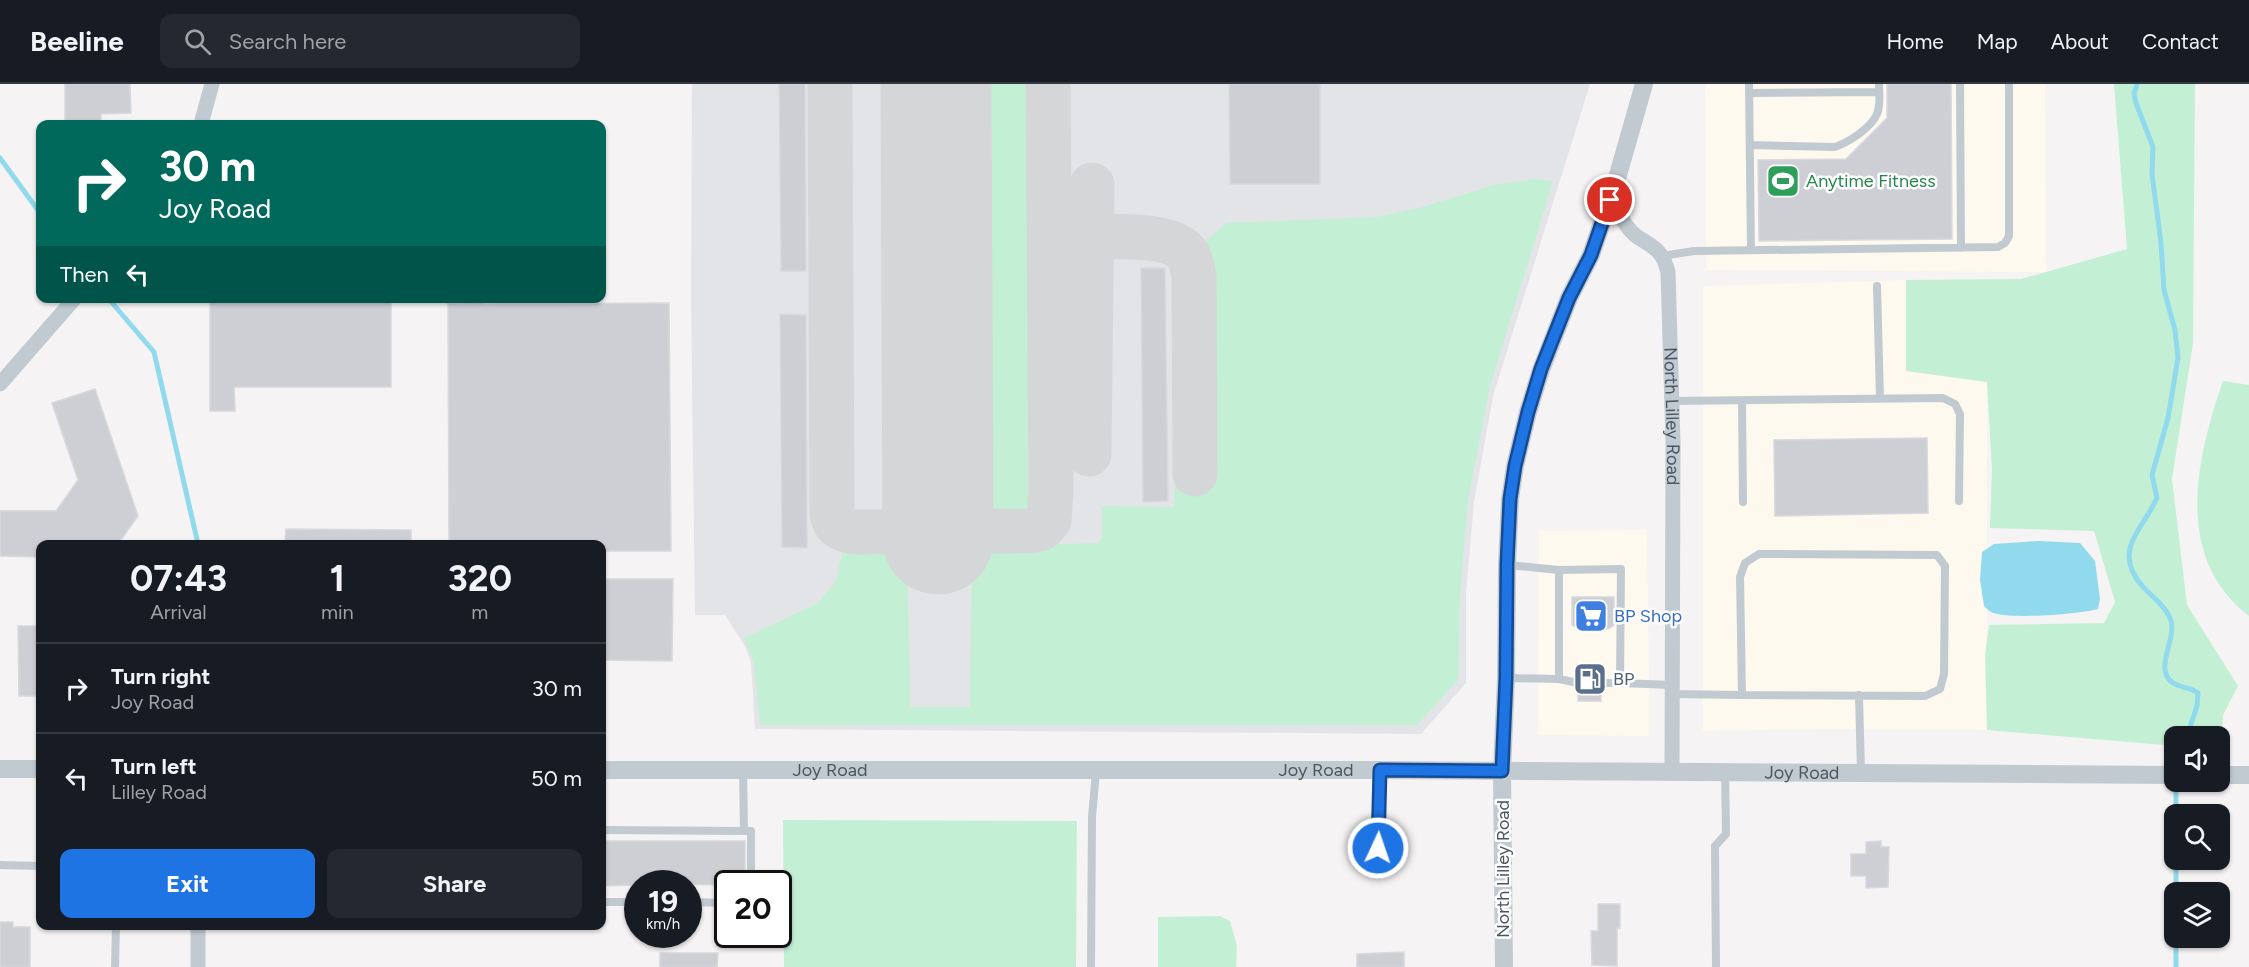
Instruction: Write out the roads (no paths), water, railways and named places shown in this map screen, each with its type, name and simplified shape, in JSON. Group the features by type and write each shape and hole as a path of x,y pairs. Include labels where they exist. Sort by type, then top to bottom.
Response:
{"street":[{"path":"202,120 212,84"},
{"path":"1644,84 1616,182 1616,201 1623,220 1636,236 1650,244 1662,256"},
{"name":"North Lilley Road","path":"1504,967 1502,771 1510,499 1528,412 1541,369 1569,298 1591,255 1616,182"},
{"name":"North Lilley Road","path":"1662,256 1668,272 1672,401 1672,773"},
{"path":"0,384 71,303"},
{"path":"0,769 36,769"},
{"name":"Joy Road","path":"606,770 1380,770 2164,774"},
{"path":"2230,775 2249,775"},
{"path":"198,930 198,967"}],"lane":[{"path":"1749,84 1751,250"},
{"path":"1960,84 1961,248"},
{"path":"1662,256 1694,251 1998,247 2005,243 2009,236 2009,84"},
{"path":"1749,93 1879,88 1876,115 1846,143 1835,147 1750,145"},
{"path":"1877,286 1880,399"},
{"path":"1672,401 1943,398 1955,404 1960,414 1959,501"},
{"path":"1742,401 1743,502"},
{"path":"1600,683 1742,695 1925,696 1940,689 1944,674 1945,566 1937,555 1759,554 1745,563 1740,577 1742,695"},
{"path":"1507,564 1559,570 1621,569 1620,683"},
{"path":"1559,570 1559,679"},
{"path":"1506,678 1559,679 1578,683"},
{"path":"1859,696 1861,772"},
{"path":"743,770 744,831"},
{"path":"1091,967 1092,817 1096,770"},
{"path":"1378,848 1380,770"},
{"path":"1716,967 1715,846 1726,834 1725,773"},
{"path":"606,830 752,831 751,870"},
{"path":"0,865 36,866"},
{"path":"606,902 624,902"},
{"path":"115,967 116,930"}],"water":[{"path":"2038,541 2080,543 2095,561 2100,599 2098,609 2060,614 2012,616 1991,612 1984,606 1980,580 1982,552 1994,544"}],"waterway":[{"path":"2137,84 2134,94 2136,103 2153,147 2152,174 2161,243 2164,290 2175,330 2178,358 2168,418 2152,475 2157,498 2132,541 2129,552 2134,574 2143,587 2162,605 2170,618 2172,626 2165,661 2167,677 2176,685 2198,693 2197,706 2190,726"},
{"path":"0,158 36,208"},
{"path":"112,303 154,352 197,540"},
{"path":"2176,792 2176,804"},
{"path":"2176,870 2176,882"},
{"path":"2176,948 2176,967"}],"place":[{"name":"Anytime Fitness","path":"1783,181"},
{"name":"BP Shop","path":"1591,616"},
{"name":"BP","path":"1590,679"}]}
